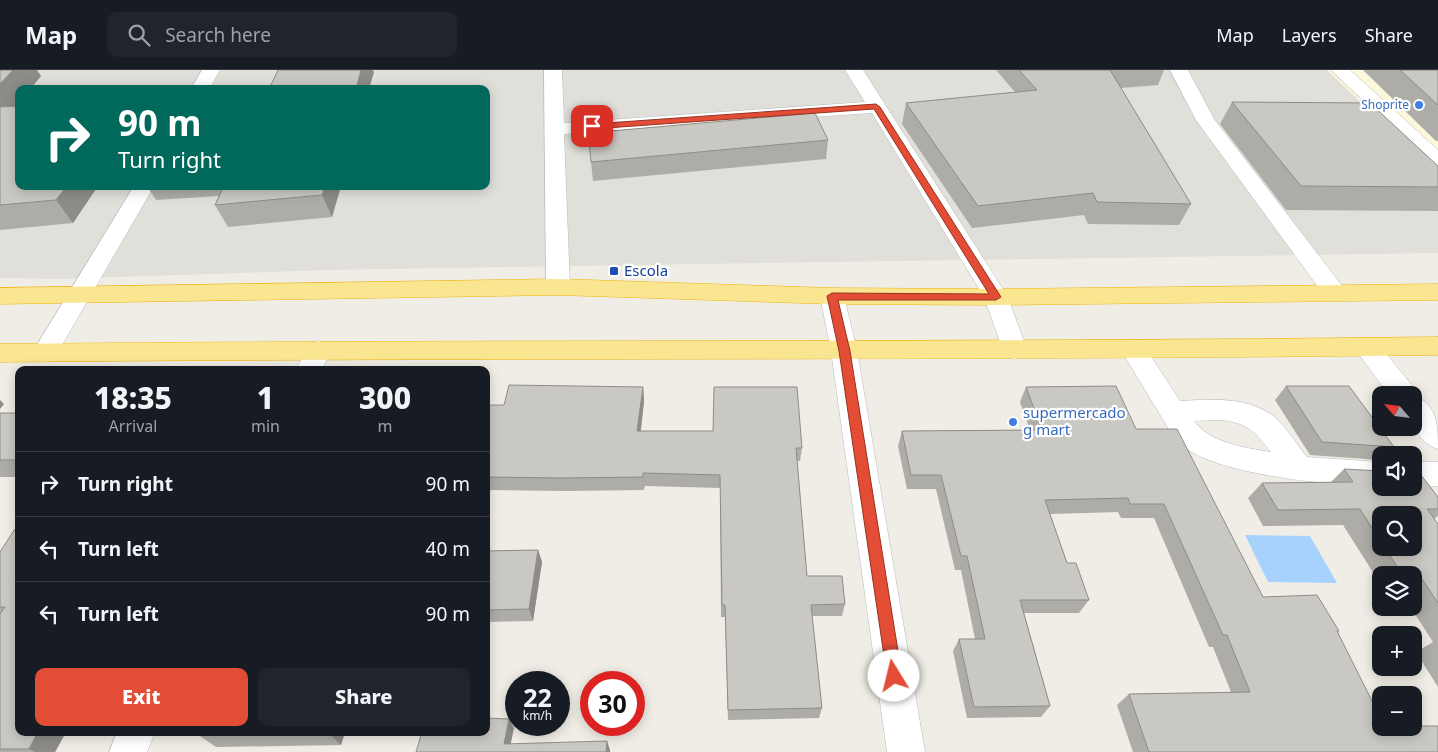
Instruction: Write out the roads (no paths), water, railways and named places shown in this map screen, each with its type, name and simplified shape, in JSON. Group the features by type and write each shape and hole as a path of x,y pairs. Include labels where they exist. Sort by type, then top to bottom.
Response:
{"highway":[{"path":"0,296 558,287 832,296 996,297 1438,292"},
{"path":"0,353 313,360 844,351 1438,346"}],"street":[{"path":"202,85 211,70"},
{"path":"553,70 558,287"},
{"path":"854,70 996,297 1014,350"},
{"path":"1180,70 1195,96 1205,120 1335,293"},
{"path":"1340,70 1438,161"},
{"path":"554,129 876,107"},
{"path":"45,353 142,190"},
{"path":"832,296 844,351 906,752"},
{"path":"1367,347 1397,386"},
{"path":"1134,350 1189,436 1212,448 1237,456 1299,468 1372,473"},
{"path":"1173,412 1226,411 1246,413 1263,424 1299,468"},
{"path":"1422,417 1438,438"},
{"path":"1422,474 1438,474"},
{"path":"128,752 135,736"}],"water":[{"path":"1245,535 1310,536 1337,583 1268,582"}],"place":[{"name":"Shoprite","path":"1419,105"},
{"name":"Escola","path":"614,271"},
{"name":"supermercado g mart","path":"1013,422"}]}
